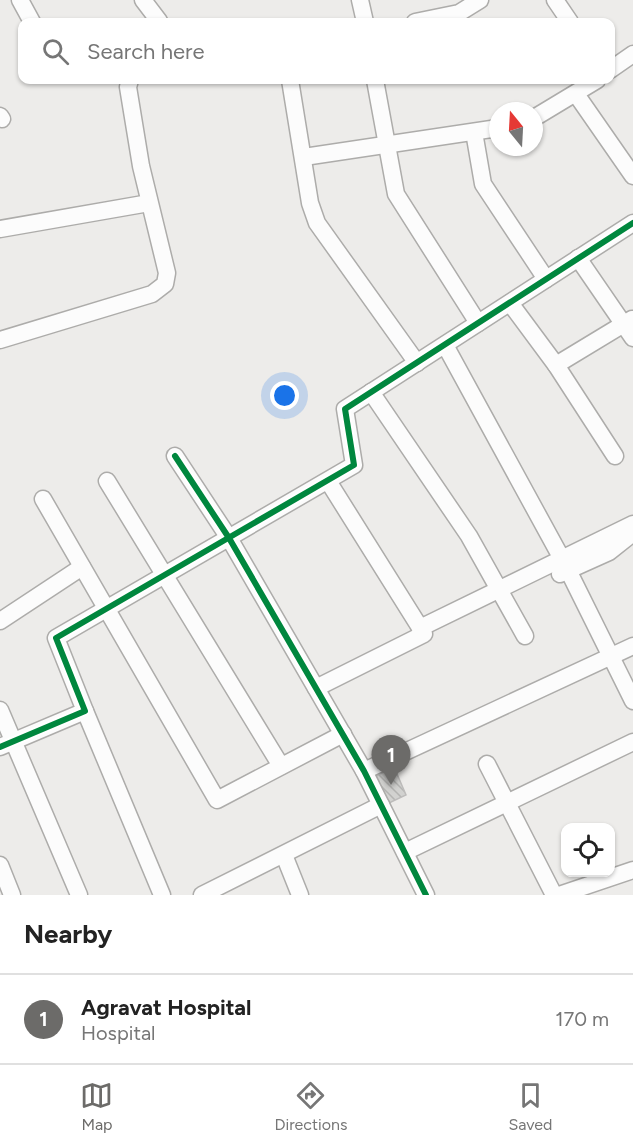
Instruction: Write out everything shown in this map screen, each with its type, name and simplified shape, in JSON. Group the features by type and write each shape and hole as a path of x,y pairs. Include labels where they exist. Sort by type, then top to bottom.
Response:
{"street":[{"path":"20,0 30,18"},
{"path":"143,0 157,18"},
{"path":"360,0 364,18"},
{"path":"555,0 567,18"},
{"path":"435,18 459,13 473,2"},
{"path":"615,68 631,60"},
{"path":"0,340 152,294 165,284 167,273 149,203 134,126 129,84"},
{"path":"291,84 310,203 317,224 417,363"},
{"path":"376,84 396,194 478,323"},
{"path":"543,113 591,84"},
{"path":"576,94 633,176"},
{"path":"304,157 489,130"},
{"path":"474,132 483,184 546,279"},
{"path":"0,229 149,203"},
{"path":"162,895 56,638 354,465 345,409 632,224"},
{"path":"556,365 630,327 578,258"},
{"path":"510,303 556,365 615,456"},
{"path":"445,345 566,565 613,656 633,701"},
{"path":"371,392 469,536 525,636"},
{"path":"175,456 229,538 343,734 426,895"},
{"path":"107,481 166,574 281,766"},
{"path":"316,688 424,634 328,481"},
{"path":"43,499 217,800 343,734"},
{"path":"420,628 502,596 566,565 633,524"},
{"path":"566,565 609,552 633,533"},
{"path":"0,621 82,567"},
{"path":"364,771 633,646"},
{"path":"0,710 7,744 79,895"},
{"path":"7,744 86,711"},
{"path":"405,852 633,742"},
{"path":"487,764 554,895"},
{"path":"202,895 381,805"},
{"path":"284,855 300,895"},
{"path":"0,865 12,895"},
{"path":"560,895 633,870"}],"building":[{"path":"394,767 406,795 389,803 376,776"}],"cycle path":[{"path":"0,747 85,711 56,638 354,465 345,409 633,223"},
{"path":"175,456 229,538 364,771 426,895"}],"place":[{"name":"Agravat Hospital","path":"391,785"}]}
